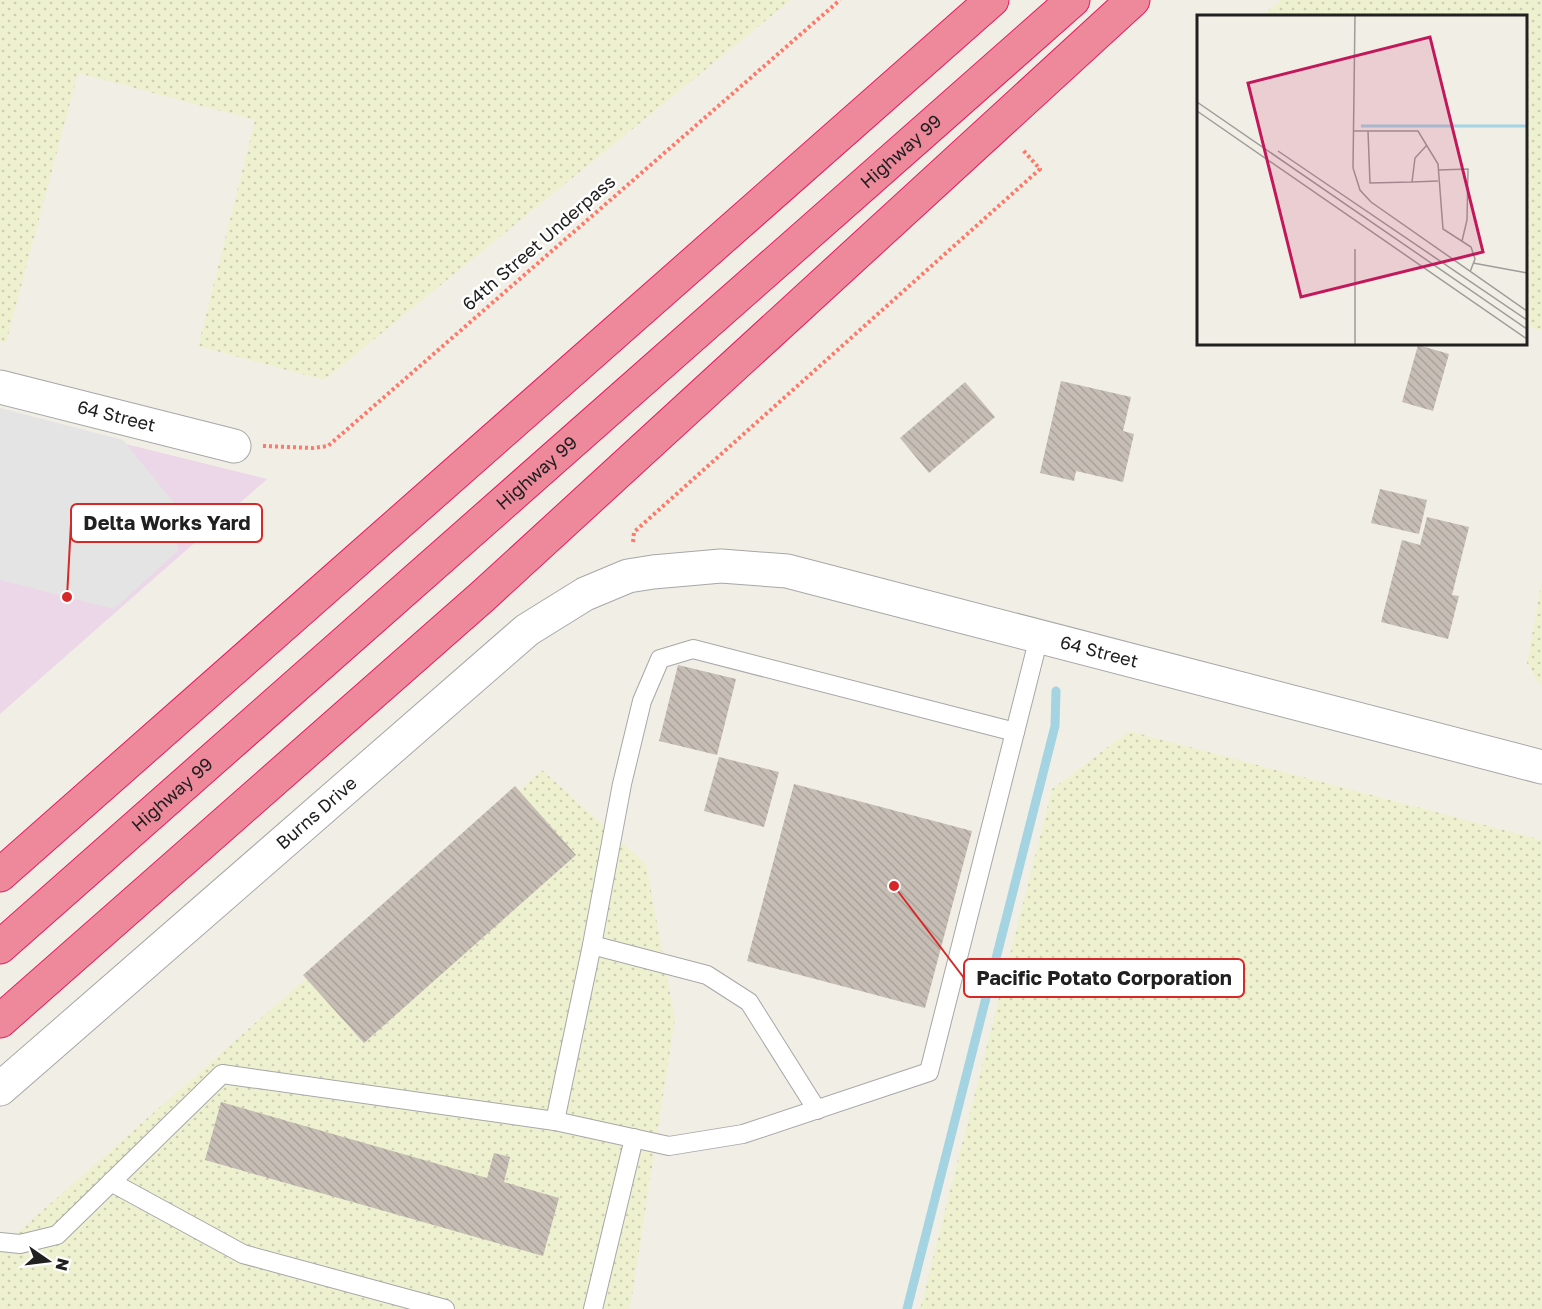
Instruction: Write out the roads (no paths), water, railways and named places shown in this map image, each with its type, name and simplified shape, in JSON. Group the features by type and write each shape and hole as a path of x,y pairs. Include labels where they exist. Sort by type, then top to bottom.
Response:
{"highway":[{"path":"0,875 992,0"},
{"name":"Highway 99","path":"0,947 1072,0"},
{"path":"0,1021 483,596 1133,0"}],"street":[{"name":"64 Street","path":"0,387 234,446"},
{"name":"64 Street","path":"641,574 721,566 787,571 1542,767"},
{"name":"Burns Drive","path":"0,1089 526,630 585,594 641,574"}],"lane":[{"path":"0,1242 20,1244 57,1235 222,1074 555,1121 669,1146 743,1134 929,1072 1039,637"},
{"path":"555,1121 592,945 622,784 642,701 660,659 693,649 1015,732"},
{"path":"592,945 707,975 749,1002 817,1110"},
{"path":"593,1309 634,1138"},
{"path":"111,1182 243,1254 445,1309"}],"waterway":[{"path":"907,1309 1055,726 1056,691"}],"place":[{"name":"Delta Works Yard","path":"67,597"},
{"name":"Pacific Potato Corporation","path":"894,886"}]}
